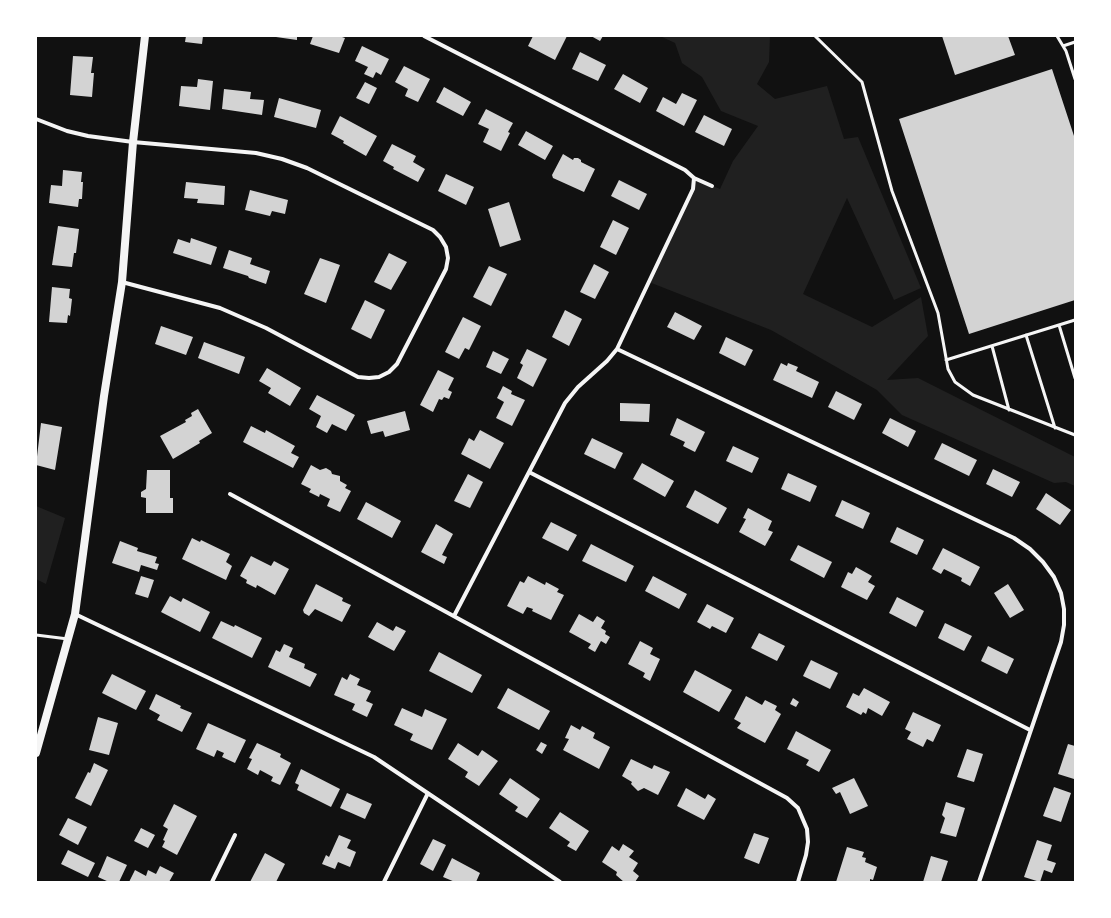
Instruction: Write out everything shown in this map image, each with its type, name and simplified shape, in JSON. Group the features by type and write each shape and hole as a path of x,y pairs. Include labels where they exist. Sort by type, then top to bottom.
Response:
{"main road":[{"path":"36,753 75,614 104,396 122,282 133,142 145,36"}],"street":[{"path":"424,36 685,170 694,178 712,186"},
{"path":"36,119 67,131 133,142 256,153 282,159 307,168 433,230 440,237 446,247 448,258 446,269 397,364 389,372 378,377 369,378 358,377 266,328 220,308 122,282"},
{"path":"454,616 565,403 578,387 607,361 617,349 693,189 694,178"},
{"path":"617,349 1006,535 1030,549 1043,562 1054,577 1061,593 1064,609 1064,625 1061,642 979,882"},
{"path":"529,472 1030,730"},
{"path":"230,494 787,798 798,808 807,829 808,842 798,882"},
{"path":"75,614 374,757 559,882"},
{"path":"384,882 428,793"},
{"path":"212,882 235,836"}],"lane":[{"path":"815,36 862,82 892,191 938,313 948,369 954,382 972,395 1075,436"},
{"path":"1056,36 1066,52 1075,77"},
{"path":"1063,46 1075,42"},
{"path":"946,360 1075,320"},
{"path":"1059,325 1075,378"},
{"path":"1026,335 1054,428"},
{"path":"992,346 1010,410"},
{"path":"36,635 68,639"}],"shaded area":[{"path":"660,36 770,36 769,62 757,84 775,99 827,86 844,139 858,137 921,288 894,300 847,198 803,294 872,327 921,297 928,336 887,380 918,378 1075,457 1075,486 1066,482 1054,483 902,415 877,390 771,330 649,282 693,189 694,178 720,189 733,161 758,126 721,111 702,77 682,63 675,43"},
{"path":"36,506 65,518 46,584 36,579"}],"building":[{"path":"186,36 203,36 202,44 185,42"},
{"path":"269,36 297,36 297,40"},
{"path":"313,36 339,36 345,38 339,53 310,44"},
{"path":"533,36 567,36 555,60 528,46"},
{"path":"591,36 603,36 600,41"},
{"path":"942,36 1008,36 1015,55 955,75"},
{"path":"362,46 389,59 381,75 376,72 373,78 364,74 368,67 355,61"},
{"path":"580,52 606,65 598,81 572,69"},
{"path":"73,56 93,57 91,73 94,73 92,97 70,95"},
{"path":"404,66 430,79 418,102 405,96 408,89 395,82"},
{"path":"1052,69 1075,139 1075,300 969,334 899,119"},
{"path":"623,74 648,88 640,103 614,89"},
{"path":"198,79 213,81 210,110 179,106 181,86 197,87"},
{"path":"365,82 377,88 369,104 356,98"},
{"path":"444,87 471,102 463,116 436,102"},
{"path":"224,89 251,92 250,99 264,100 262,115 222,109"},
{"path":"682,93 697,100 684,126 656,111 663,97 676,104"},
{"path":"279,98 321,110 316,128 274,117"},
{"path":"486,109 513,123 501,151 483,142 489,129 478,124"},
{"path":"704,115 732,129 724,146 695,132"},
{"path":"340,116 377,136 366,156 343,143 344,141 331,134"},
{"path":"526,131 553,146 545,160 518,145"},
{"path":"392,144 416,156 413,162 425,169 418,182 393,169 394,167 383,161"},
{"path":"563,154 573,160 574,158 578,158 581,162 595,169 584,192 553,178 552,175"},
{"path":"63,170 82,172 82,199 79,199 78,207 49,203 51,185 62,186"},
{"path":"446,174 474,187 466,205 438,191"},
{"path":"619,180 647,194 639,210 611,196"},
{"path":"186,182 225,186 224,205 197,203 198,199 184,198"},
{"path":"250,190 288,200 285,214 272,211 270,216 245,210"},
{"path":"509,202 521,240 500,247 488,209"},
{"path":"613,220 629,228 616,255 600,247"},
{"path":"58,226 79,229 76,253 74,253 72,267 52,265"},
{"path":"191,238 217,247 211,265 173,253 178,239 190,243"},
{"path":"229,250 252,258 250,264 270,271 266,284 249,278 248,276 223,268"},
{"path":"389,253 407,262 391,290 374,282"},
{"path":"320,258 340,265 326,303 304,294"},
{"path":"594,264 609,272 595,299 580,292"},
{"path":"489,266 507,274 491,306 473,297"},
{"path":"52,287 70,289 69,298 72,299 70,316 68,315 67,323 49,322"},
{"path":"365,300 385,310 371,339 351,329"},
{"path":"565,310 582,319 569,346 552,337"},
{"path":"675,312 702,326 694,340 667,327"},
{"path":"463,317 481,326 469,350 465,348 459,359 445,352"},
{"path":"161,326 193,337 186,355 155,344"},
{"path":"726,337 753,350 745,366 719,353"},
{"path":"204,342 245,357 239,374 198,358"},
{"path":"527,349 547,359 533,387 517,378 523,365 520,363"},
{"path":"493,351 509,359 501,374 486,367"},
{"path":"781,363 787,366 788,363 798,367 796,371 819,382 812,398 773,380"},
{"path":"267,368 301,388 290,406 268,393 271,388 259,381"},
{"path":"438,370 454,378 448,390 452,392 449,399 444,397 442,400 439,399 433,412 420,405"},
{"path":"503,386 512,391 511,394 525,400 512,426 496,418 504,402 497,398"},
{"path":"836,391 862,404 854,420 828,407"},
{"path":"317,395 355,415 346,431 332,424 327,433 316,427 321,416 309,409"},
{"path":"620,403 650,404 649,422 620,421"},
{"path":"198,409 212,433 199,441 200,443 173,459 160,436 186,422 185,420 192,416 191,413"},
{"path":"405,411 410,430 385,437 383,431 371,434 367,421"},
{"path":"677,418 705,432 695,452 683,446 685,442 670,435"},
{"path":"890,418 916,431 908,447 882,433"},
{"path":"41,423 62,427 55,470 36,465"},
{"path":"251,426 265,433 266,430 295,446 291,453 299,457 293,468 243,442"},
{"path":"480,430 504,443 490,469 461,454 469,438 474,441"},
{"path":"592,438 623,453 615,469 584,454"},
{"path":"942,443 977,460 969,476 934,459"},
{"path":"733,446 759,458 752,473 726,461"},
{"path":"642,463 674,481 665,497 633,479"},
{"path":"311,465 320,470 326,468 331,471 332,474 340,476 340,481 347,485 345,488 351,491 340,512 327,506 330,499 320,494 319,497 309,492 311,489 301,484"},
{"path":"993,469 1020,482 1012,497 986,484"},
{"path":"147,470 170,470 170,498 173,498 173,513 146,513 146,498 141,497 141,492 146,489"},
{"path":"788,473 817,486 810,502 781,489"},
{"path":"468,474 483,482 470,508 454,501"},
{"path":"695,490 727,508 718,524 686,507"},
{"path":"1046,493 1071,510 1060,525 1036,509"},
{"path":"842,500 870,513 863,529 835,516"},
{"path":"366,502 401,521 392,538 357,519"},
{"path":"748,508 772,521 768,530 773,532 765,546 739,532 746,519 743,518"},
{"path":"551,522 577,535 568,551 542,538"},
{"path":"436,524 453,534 442,555 447,557 444,564 421,552"},
{"path":"897,527 924,540 917,555 890,542"},
{"path":"192,538 200,542 201,540 230,554 226,562 232,566 226,580 182,559"},
{"path":"120,541 138,548 137,551 157,557 155,563 159,564 157,570 141,565 139,572 112,563"},
{"path":"591,544 634,566 626,582 582,561"},
{"path":"798,545 832,562 824,578 790,560"},
{"path":"943,548 980,567 970,586 961,581 962,578 944,569 941,574 932,569"},
{"path":"251,556 271,566 274,561 289,569 275,595 257,585 256,588 246,583 247,580 240,576"},
{"path":"856,567 872,576 868,582 875,586 867,600 841,587 848,572 852,574"},
{"path":"141,576 154,580 148,598 135,594"},
{"path":"528,576 545,585 546,582 559,589 557,592 564,595 551,620 527,607 523,614 507,606 520,581 524,583"},
{"path":"653,576 687,594 679,609 645,591"},
{"path":"316,584 343,598 342,601 351,605 342,622 315,609 309,616 304,613 303,610"},
{"path":"1008,584 1024,610 1010,618 994,593"},
{"path":"170,596 181,602 183,598 210,612 200,632 161,612"},
{"path":"897,597 924,611 916,627 889,613"},
{"path":"707,604 734,618 726,633 712,626 710,629 697,622"},
{"path":"579,614 593,622 597,616 605,621 601,628 606,631 605,634 610,637 606,644 601,641 595,652 588,648 591,644 569,632"},
{"path":"221,621 234,627 235,625 262,638 252,658 212,638"},
{"path":"377,622 393,631 396,626 406,631 394,651 368,637"},
{"path":"945,623 972,636 964,651 938,638"},
{"path":"759,633 785,646 777,661 751,648"},
{"path":"640,641 653,648 650,654 660,659 650,681 643,677 645,673 628,664"},
{"path":"284,644 293,648 289,657 305,664 304,668 317,674 310,687 268,667 276,650 280,652"},
{"path":"988,646 1014,659 1007,674 981,661"},
{"path":"439,652 482,675 472,693 429,671"},
{"path":"811,660 838,673 830,689 803,676"},
{"path":"695,670 732,690 719,712 683,692"},
{"path":"112,674 146,691 136,710 102,693"},
{"path":"350,674 360,679 357,685 371,691 366,701 373,704 367,717 352,710 355,704 334,695 342,677 347,680"},
{"path":"508,688 550,711 539,730 497,708"},
{"path":"864,688 890,702 882,716 868,708 866,714 863,712 861,715 846,707 853,693 859,696"},
{"path":"156,694 192,713 182,732 157,720 160,715 149,709"},
{"path":"746,696 762,705 765,700 777,706 775,710 781,714 765,743 737,728 741,723 734,719"},
{"path":"793,698 799,702 796,707 790,704"},
{"path":"402,708 422,717 425,709 447,719 432,750 410,740 413,734 394,725"},
{"path":"913,712 941,725 933,742 927,739 923,747 907,739 911,732 905,729"},
{"path":"98,717 118,723 109,755 89,750"},
{"path":"208,723 246,740 235,763 222,757 224,753 217,750 214,757 196,749"},
{"path":"571,725 580,730 582,726 595,733 593,738 610,747 599,769 563,750 569,739 565,738"},
{"path":"796,731 831,750 819,772 806,765 809,760 787,749"},
{"path":"541,742 547,745 542,754 536,750"},
{"path":"257,743 281,754 280,757 291,763 280,785 271,781 273,777 260,770 258,775 247,769 252,759 249,758"},
{"path":"458,743 478,756 482,750 498,761 479,786 465,777 468,772 448,759"},
{"path":"1068,744 1075,746 1074,779 1058,774"},
{"path":"967,749 983,754 974,782 957,777"},
{"path":"631,759 652,769 654,765 670,772 658,795 644,788 638,791 631,784 632,782 622,776"},
{"path":"94,763 108,770 91,806 75,798 88,772 90,773"},
{"path":"301,769 340,789 331,807 297,790 299,785 295,783"},
{"path":"510,778 540,799 527,818 515,811 518,807 499,794"},
{"path":"854,778 868,806 850,814 840,792 836,794 832,788"},
{"path":"1054,787 1071,793 1061,822 1043,816"},
{"path":"686,788 705,799 708,794 716,799 704,820 677,806"},
{"path":"347,793 372,804 365,819 340,808"},
{"path":"946,802 965,808 956,837 940,833 945,818 942,815"},
{"path":"174,804 197,816 177,855 162,847 165,841 163,840 168,829 163,826"},
{"path":"560,812 589,831 576,851 567,846 570,842 549,828"},
{"path":"68,818 87,827 78,845 59,835"},
{"path":"141,828 155,835 148,848 134,841"},
{"path":"754,833 769,838 759,864 744,858"},
{"path":"339,835 351,840 347,848 356,852 350,867 338,862 335,869 322,864 326,855 329,857"},
{"path":"433,839 446,845 433,871 420,864"},
{"path":"1037,840 1052,845 1047,860 1056,863 1052,873 1044,870 1040,882 1024,877"},
{"path":"623,844 634,851 629,857 638,863 633,871 639,876 635,882 624,882 616,875 617,872 602,862 612,846 619,851"},
{"path":"847,847 864,852 862,857 866,858 865,862 877,867 873,880 870,879 870,882 836,882"},
{"path":"68,850 95,863 88,877 61,864"},
{"path":"265,853 285,864 276,882 250,882"},
{"path":"107,856 127,865 119,882 109,882 98,877"},
{"path":"931,856 948,861 941,882 923,882"},
{"path":"452,858 480,873 476,882 455,882 443,877"},
{"path":"160,866 174,873 169,882 129,882 135,870 146,876 148,870 156,874"}]}
